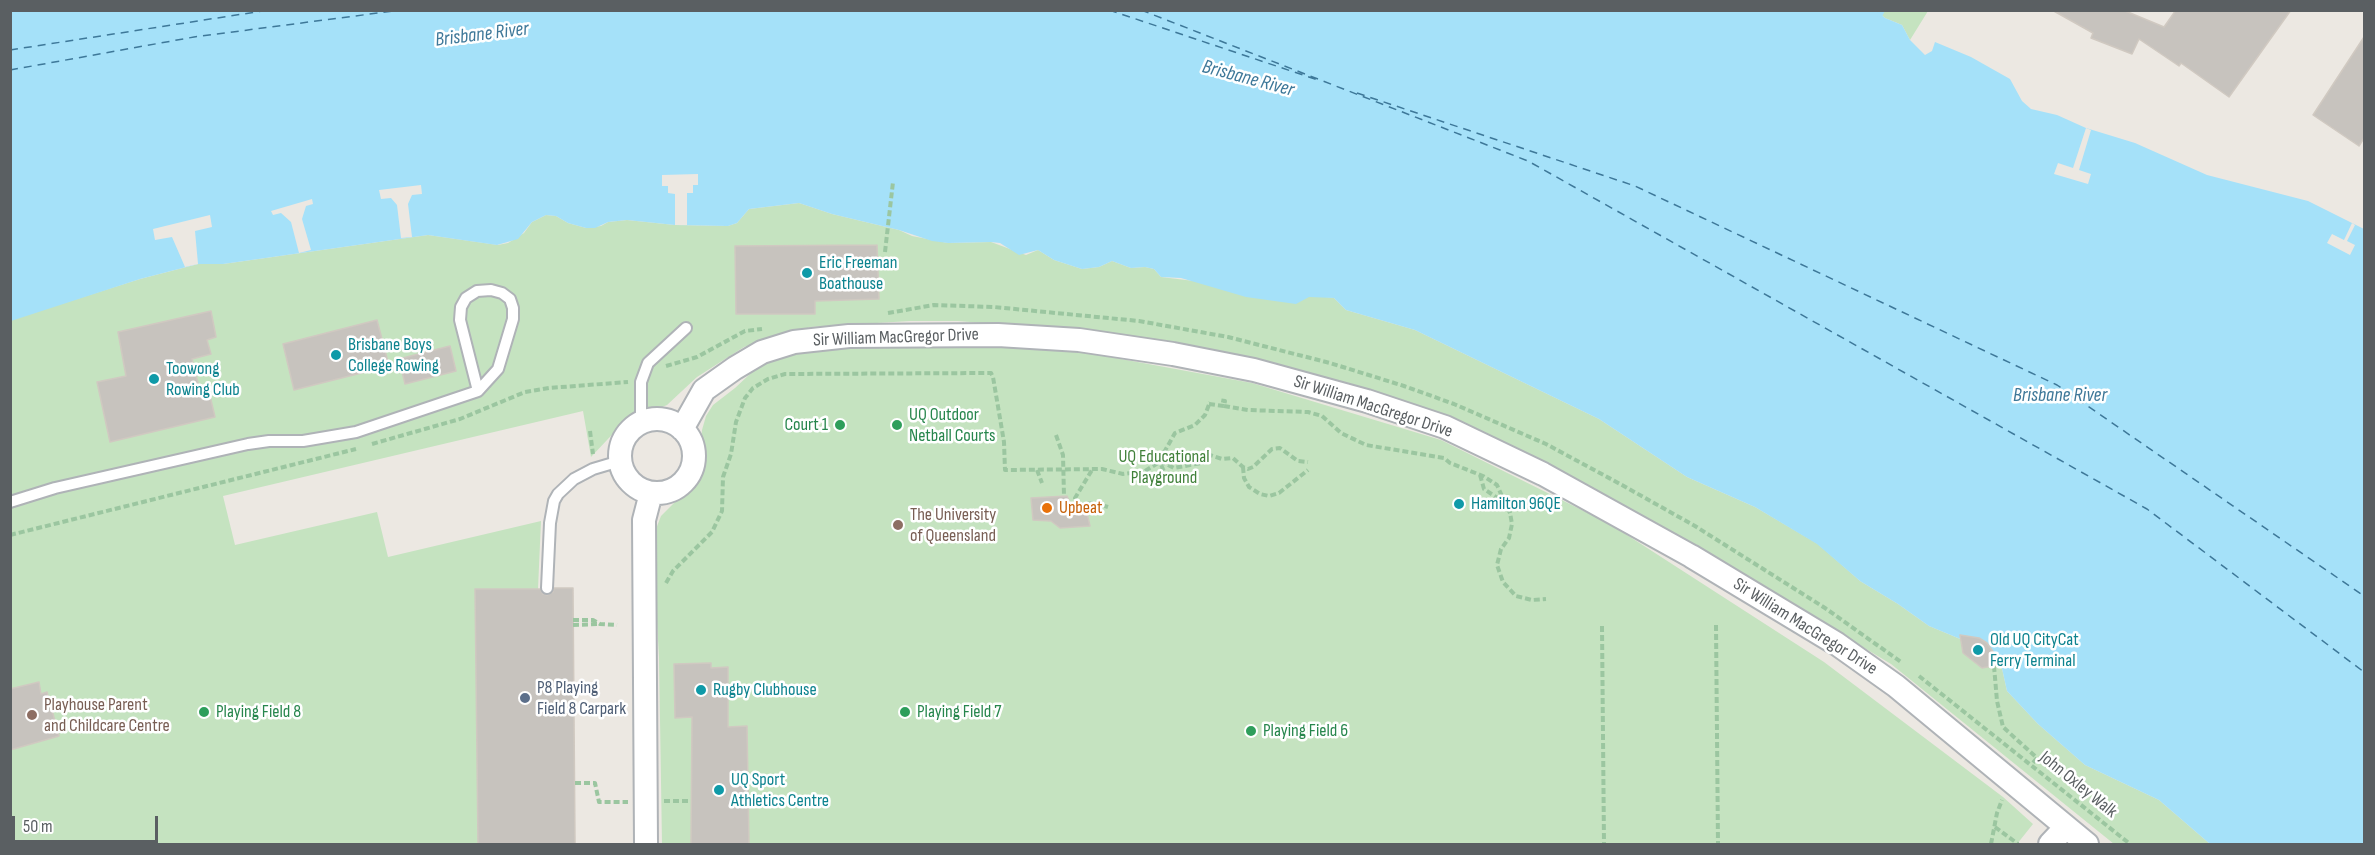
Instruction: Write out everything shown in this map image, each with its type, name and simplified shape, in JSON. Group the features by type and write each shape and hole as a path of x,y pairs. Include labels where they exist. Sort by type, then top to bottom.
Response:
{"street":[{"name":"Sir William MacGregor Drive","path":"682,429 704,390 762,352 794,342 849,336 998,335 1079,340 1173,354 1254,370 1367,402 1445,427 1543,474 1616,513 1837,644 1896,686 2087,844"},
{"path":"653,419 664,419 682,429 694,449 692,470 685,481 666,493 651,493 638,489 629,481 620,461 623,440 641,423 653,419"},
{"path":"646,844 644,520 651,493"},
{"path":"2050,844 2066,826"}],"lane":[{"path":"10,502 55,488 248,444 269,441 303,441 356,432 478,391 498,369 513,319 510,299 502,293 491,290 477,291 466,298 461,307 460,320 478,391"},
{"path":"641,423 641,382 648,363 686,328"},
{"path":"547,588 550,523 554,501 558,494 574,479 593,469 620,461"}],"path":[{"path":"885,252 893,182"},
{"path":"665,585 674,571 712,532 722,511 723,477 731,454 736,422 753,388 777,376 793,374 991,373 1004,442 1005,470 1092,470 1133,474 1145,471 1160,461 1175,433 1196,425 1205,415 1210,403 1248,410 1308,412 1322,416 1341,433 1366,444 1444,458 1497,485 1512,524 1509,538 1501,549 1497,565 1503,582 1516,596 1532,600 1546,599"},
{"path":"1220,400 1225,401 1224,406"},
{"path":"590,431 594,457"},
{"path":"1056,435 1062,455 1064,496"},
{"path":"1160,461 1174,468 1201,463 1207,454 1222,459 1233,458 1243,467 1254,467 1265,454 1272,449 1280,448 1299,461 1308,462"},
{"path":"1141,482 1160,486 1165,474 1160,461"},
{"path":"1243,467 1244,478 1249,487 1260,494 1269,496 1279,493 1308,470"},
{"path":"1037,470 1042,483"},
{"path":"1075,507 1075,498 1092,470"},
{"path":"1479,475 1484,489 1505,503"},
{"path":"1069,505 1075,507 1096,503 1108,507"},
{"path":"573,623 593,620 600,624 617,626"},
{"path":"1716,625 1718,844"},
{"path":"1602,626 1604,844"},
{"path":"1994,666 1997,701 2003,727 2037,758 2025,771"},
{"name":"John Oxley Walk","path":"2008,746 2130,844"},
{"path":"574,783 595,783 599,802 624,801"},
{"path":"1991,844 2003,797"},
{"path":"657,801 690,801"},
{"path":"1995,827 2018,844"}],"green space":[{"path":"1877,11 1928,11 1910,40 1902,25 1885,18"},
{"path":"799,203 832,214 899,230 912,236 948,243 991,242 1026,255 1038,250 1054,260 1082,269 1099,267 1112,261 1131,268 1154,269 1161,277 1334,298 1346,310 1415,330 1599,419 1687,477 1755,507 1818,544 1860,581 1929,626 1999,655 2007,691 2038,724 2085,765 2159,800 2210,844 2114,844 1891,664 1723,563 1567,474 1411,406 1105,333 958,321 910,321 811,327 744,347 697,377 667,405 623,423 591,457 583,411 223,496 235,545 377,512 388,557 541,521 538,589 475,590 478,844 11,844 10,320 140,279 198,264 223,264 428,235 498,245 508,243 524,233 532,222 546,215 556,216 568,223 586,228 627,220 675,225 728,226 737,223 749,209"},
{"name":"UQ Educational Playground","path":"849,345 1061,348 1252,383 1441,440 1610,524 1824,662 2003,797 2033,824 2017,844 662,844 659,657 653,553 656,529 661,516 693,484 700,468 702,430 706,416 713,405 766,359"}],"water":[{"name":"Brisbane River","path":"10,11 1877,11 1885,18 1902,25 1910,40 1925,55 1932,51 1935,42 1971,57 2010,79 2022,101 2031,109 2057,115 2086,128 2135,143 2207,175 2308,201 2364,229 2364,844 2210,844 2159,800 2085,765 2038,724 2007,691 1999,655 1929,626 1860,581 1817,544 1755,507 1687,477 1599,419 1415,330 1346,310 1334,298 1309,297 1296,304 1246,297 1181,278 1161,277 1154,269 1131,268 1112,261 1099,267 1082,269 1054,260 1038,250 1019,255 1000,243 932,241 799,203 749,209 737,223 728,226 675,225 627,220 586,228 568,223 556,216 546,215 532,222 518,239 497,245 428,235 223,264 198,264 140,279 11,321"}],"pier":[{"path":"2086,128 2091,130 2079,170 2091,174 2088,184 2054,174 2058,163 2073,168"},
{"path":"698,174 698,185 693,185 693,193 687,193 687,225 675,225 675,194 668,193 668,186 662,186 662,175"},
{"path":"421,185 422,194 412,195 408,204 412,237 401,238 397,205 391,198 381,199 379,190"},
{"path":"312,199 313,204 306,206 302,219 311,250 299,253 291,222 281,213 273,215 271,211"},
{"path":"210,215 212,227 195,231 198,264 185,267 172,237 155,240 153,229"},
{"path":"2352,223 2355,225 2347,241 2355,245 2350,255 2327,243 2332,234 2344,240"}],"building":[{"path":"2052,10 2123,10 2164,27 2176,10 2291,10 2229,97 2181,63 2179,66 2139,39 2132,54 2091,38 2093,33"},
{"path":"2364,37 2364,138 2359,146 2313,115"},
{"name":"Eric Freeman Boathouse","path":"877,245 879,299 815,301 815,314 736,314 735,246"},
{"name":"Toowong Rowing Club","path":"211,311 216,337 207,340 211,354 192,359 202,399 210,396 215,417 110,442 97,382 126,376 118,332"},
{"name":"Brisbane Boys College Rowing","path":"377,320 389,366 294,390 283,344"},
{"path":"450,346 456,371 405,384 399,359"},
{"path":"1067,496 1072,508 1086,509 1090,526 1060,528 1051,521 1033,520 1031,498"},
{"name":"P8 Playing Field 8 Carpark","path":"554,588 573,588 575,844 478,844 475,589 540,589 543,594 547,595 553,592"},
{"name":"Old UQ CityCat Ferry Terminal","path":"1960,635 1979,638 1987,643 1998,665 1982,668 1963,653"},
{"name":"UQ Sport Athletics Centre","path":"711,663 711,668 728,667 728,727 747,726 749,844 691,844 692,717 675,718 674,664"},
{"name":"Playhouse Parent and Childcare Centre","path":"39,682 41,694 47,692 59,736 10,750 10,689"}],"waterway":[{"path":"1880,14 1882,10"}],"ferry route":[{"path":"10,50 269,10"},
{"path":"10,70 194,37 401,10"},
{"path":"1109,10 1318,80"},
{"path":"1141,10 1528,161 2147,509 2364,672"},
{"path":"1357,93 1635,186 2057,385 2364,596"}],"place":[{"name":"Eric Freeman Boathouse","path":"807,273"},
{"name":"Brisbane Boys College Rowing","path":"336,355"},
{"name":"Toowong Rowing Club","path":"154,379"},
{"name":"Court 1","path":"840,425"},
{"name":"UQ Outdoor Netball Courts","path":"897,425"},
{"name":"Hamilton 96QE","path":"1459,504"},
{"name":"Upbeat","path":"1047,508"},
{"name":"The University of Queensland","path":"898,525"},
{"name":"Old UQ CityCat Ferry Terminal","path":"1978,650"},
{"name":"Rugby Clubhouse","path":"701,690"},
{"name":"P8 Playing Field 8 Carpark","path":"525,698"},
{"name":"Playing Field 8","path":"204,712"},
{"name":"Playing Field 7","path":"905,712"},
{"name":"Playhouse Parent and Childcare Centre","path":"32,715"},
{"name":"Playing Field 6","path":"1251,731"},
{"name":"UQ Sport Athletics Centre","path":"719,790"}]}
